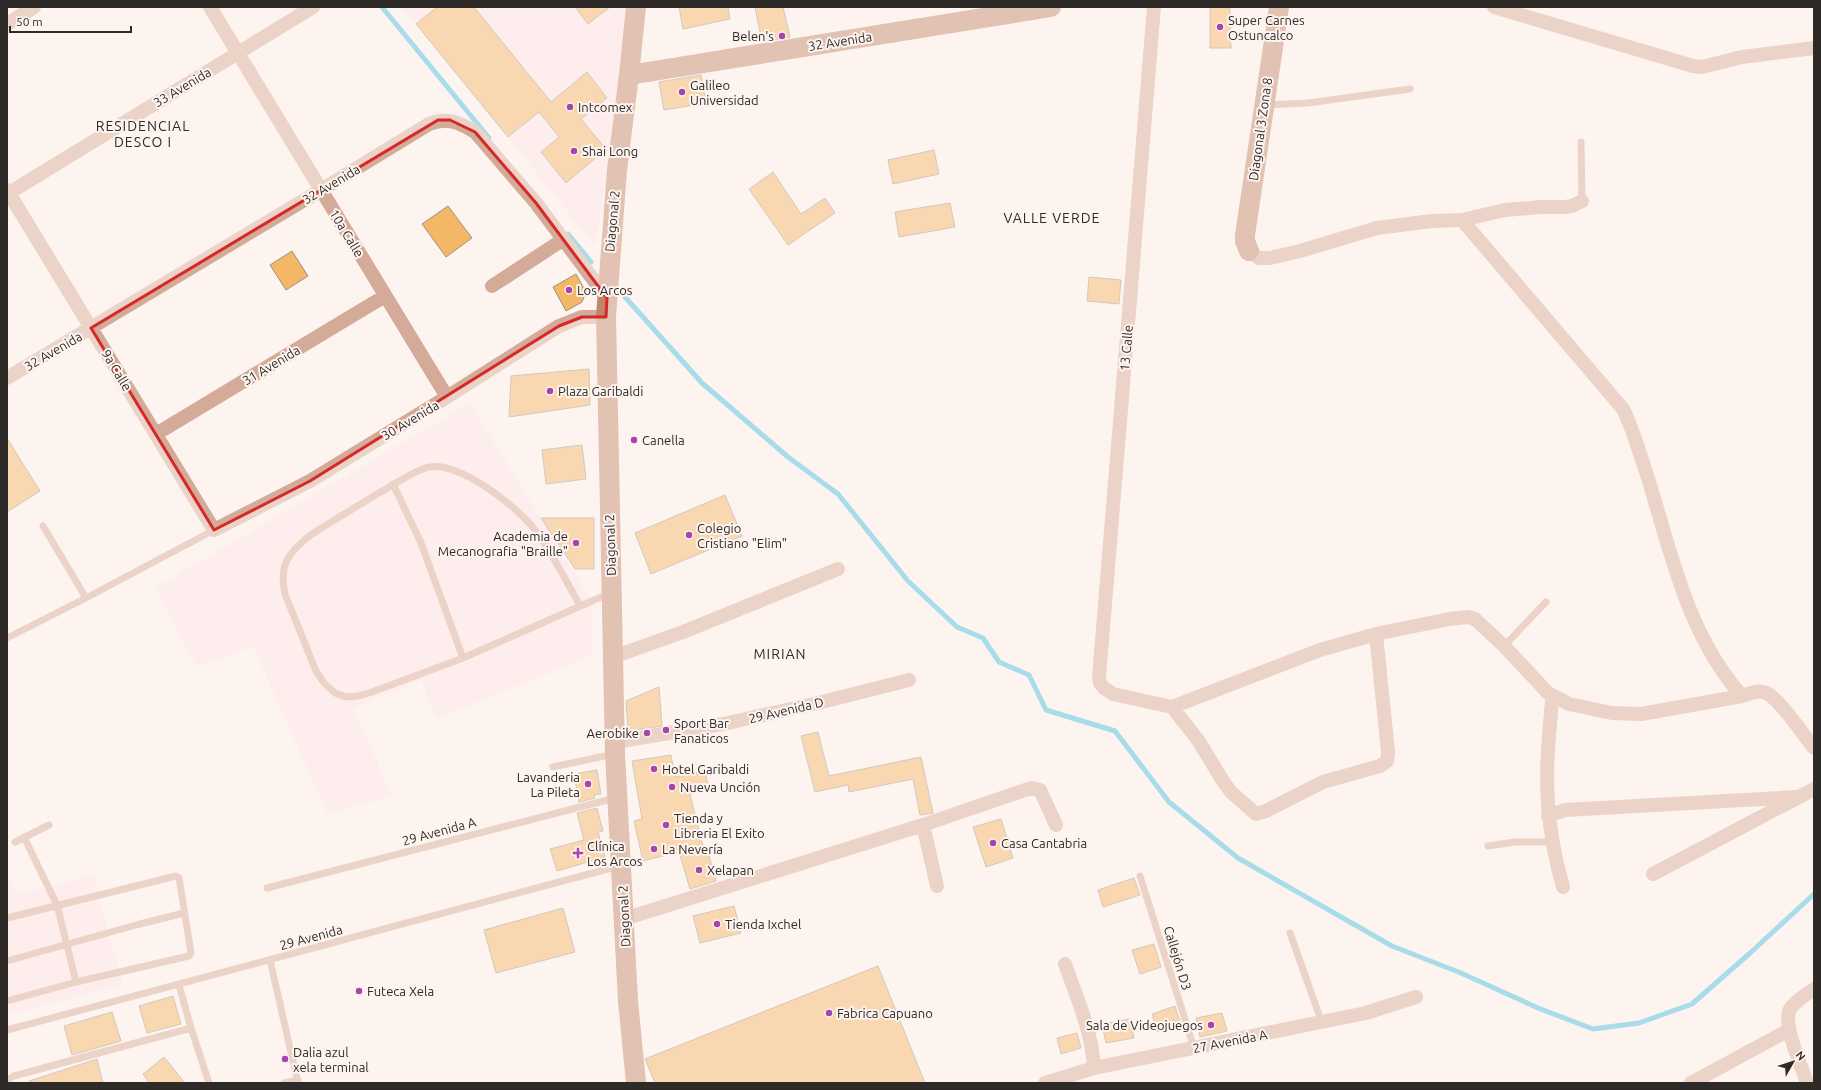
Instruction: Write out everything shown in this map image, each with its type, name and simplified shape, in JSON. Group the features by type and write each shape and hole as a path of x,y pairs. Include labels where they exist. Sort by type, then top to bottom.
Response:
{"main road":[{"name":"Diagonal 2","path":"636,7 630,75 616,170 606,317 615,748 628,1001 636,1083"},
{"name":"32 Avenida","path":"630,75 1051,7"},
{"name":"Diagonal 3 Zona 8","path":"1249,251 1245,241 1245,234 1263,105 1279,7"}],"street":[{"path":"7,24 34,7"},
{"name":"10a Calle","path":"210,7 447,397"},
{"name":"33 Avenida","path":"8,191 313,7"},
{"name":"13 Calle","path":"1154,7 1099,677 1100,683 1104,688 1113,694 1172,707"},
{"path":"1494,7 1693,66 1702,66 1742,56 1814,48"},
{"name":"32 Avenida","path":"7,378 438,120 450,120 463,124 475,132 522,186 564,239 607,298"},
{"name":"9a Calle","path":"8,191 214,530"},
{"path":"1249,251 1259,258 1270,258 1300,251 1377,228 1432,221 1462,220 1505,210 1572,206 1582,200"},
{"path":"1462,220 1623,409 1635,438 1682,588 1696,624 1710,655 1726,678 1742,696"},
{"path":"492,286 564,239"},
{"name":"31 Avenida","path":"156,434 385,296"},
{"name":"30 Avenida","path":"214,530 310,481 559,326 582,317 606,317"},
{"path":"613,657 683,632 838,569"},
{"path":"1376,634 1388,752 1387,761 1380,766 1323,782 1266,811 1256,814 1231,792 1198,740 1172,707 1320,650 1376,634 1448,618 1468,617 1475,619 1554,697 1569,704 1600,711 1641,714 1757,692 1766,692 1772,696 1814,748"},
{"name":"29 Avenida D","path":"615,748 818,704 909,680"},
{"path":"1554,697 1547,758 1548,816 1551,842 1563,887"},
{"path":"624,919 923,825 1031,788 1038,788 1041,792 1056,826"},
{"path":"1654,874 1814,788"},
{"path":"1548,816 1565,810 1796,797"},
{"path":"923,825 937,886"},
{"path":"1065,964 1083,1013 1091,1042 1094,1068"},
{"path":"1807,1083 1789,1030 1788,1015 1791,1009 1802,997 1814,989"},
{"name":"27 Avenida A","path":"1044,1083 1094,1068 1366,1013 1416,997"},
{"path":"1691,1083 1789,1030"}],"lane":[{"path":"1263,105 1289,106 1410,89"},
{"path":"1581,142 1582,200"},
{"path":"580,605 538,533 511,505 491,490 462,474 449,468 436,466 425,468 394,484 308,536 296,546 288,556 284,569 283,582 285,594 316,671 324,683 335,692 346,696 358,696 372,692 463,658 611,592"},
{"path":"394,484 421,543 463,658"},
{"path":"43,526 86,598"},
{"path":"7,638 214,530"},
{"path":"1504,646 1546,602"},
{"path":"553,767 615,748"},
{"name":"29 Avenida A","path":"267,888 617,797"},
{"path":"15,842 49,825"},
{"path":"24,837 57,905 76,982"},
{"path":"1488,846 1515,842 1551,842"},
{"name":"29 Avenida","path":"7,1030 621,865"},
{"path":"7,918 176,876 179,878 191,953 189,956 76,982 7,1001"},
{"name":"Callejón D3","path":"1140,876 1194,1048"},
{"path":"7,961 184,913"},
{"path":"1290,933 1322,1023"},
{"path":"270,960 298,1081 284,1083"},
{"path":"179,985 209,1083"},
{"path":"7,1080 14,1076 191,1028"}],"highlighted area":[{"path":"438,120 450,120 475,132 536,203 607,298 606,317 582,317 559,326 310,481 214,530 91,328"}],"shaded area":[{"path":"402,7 629,7 611,153 595,246"},
{"path":"470,403 592,602 592,655 437,719 421,680 354,708 392,796 327,814 253,646 197,667 155,588"},
{"path":"93,875 123,985 7,1015 7,876 17,894"}],"building":[{"path":"437,7 474,7 551,102 587,72 607,98 581,119 606,149 566,183 541,152 559,137 539,112 508,137 416,24"},
{"path":"575,7 610,7 588,24"},
{"path":"679,7 728,7 730,19 683,29"},
{"path":"755,7 783,7 790,37 762,42"},
{"name":"Super Carnes Ostuncalco","path":"1210,7 1230,7 1231,48 1210,48"},
{"name":"Galileo Universidad","path":"701,75 706,103 664,110 659,82"},
{"path":"934,150 939,174 893,184 888,160"},
{"path":"773,172 801,214 825,198 835,213 788,245 749,189"},
{"path":"950,203 955,227 899,237 895,212"},
{"path":"448,206 472,238 446,257 422,224"},
{"path":"292,251 308,276 286,290 270,265"},
{"name":"Los Arcos","path":"576,274 586,292 582,302 566,311 553,287"},
{"path":"1089,277 1121,280 1119,304 1087,301"},
{"name":"Plaza Garibaldi","path":"589,369 590,405 509,417 511,376"},
{"path":"7,438 40,491 7,512"},
{"path":"582,445 586,479 546,484 542,450"},
{"name":"Colegio Cristiano \"Elim\"","path":"725,495 742,536 651,574 635,533"},
{"name":"Academia de Mecanografia \"Braille\"","path":"541,518 594,518 594,569 575,569"},
{"path":"659,687 662,726 628,731 626,701"},
{"path":"818,732 829,776 921,757 933,813 920,815 913,779 849,792 848,785 815,792 801,736"},
{"path":"671,755 675,777 705,771 709,790 690,794 704,850 707,849 716,881 690,889 679,852 643,861 634,821 642,819 632,761"},
{"name":"Lavanderia La Pileta","path":"597,770 601,794 594,795 595,798 579,802 574,774"},
{"name":"Clínica Los Arcos","path":"597,808 603,831 598,832 605,857 557,871 550,849 584,840 577,813"},
{"name":"Casa Cantabria","path":"1001,819 1013,858 986,867 973,827"},
{"path":"1134,878 1140,895 1103,907 1098,890"},
{"name":"Tienda Ixchel","path":"734,906 741,933 700,943 693,916"},
{"path":"563,908 575,952 496,973 484,930"},
{"path":"1154,944 1161,967 1140,974 1132,950"},
{"name":"Fabrica Capuano","path":"878,966 925,1083 655,1083 645,1059"},
{"path":"173,996 181,1024 147,1033 139,1006"},
{"path":"1175,1006 1181,1025 1157,1032 1152,1014"},
{"path":"112,1012 121,1041 72,1055 64,1026"},
{"name":"Sala de Videojuegos","path":"1222,1013 1227,1031 1200,1037 1196,1018"},
{"path":"1130,1019 1134,1038 1106,1043 1102,1024"},
{"path":"1077,1033 1081,1048 1061,1054 1057,1038"},
{"path":"164,1057 185,1083 149,1083 143,1074"},
{"path":"97,1059 103,1083 29,1083 29,1081"}],"waterway":[{"path":"382,7 489,138"},
{"path":"568,234 591,262"},
{"path":"625,297 702,383 788,457 838,494 908,581 957,627 983,638 999,662 1029,675 1046,710 1115,731 1169,802 1238,858 1392,946 1461,973 1538,1008 1593,1029 1639,1023 1692,1004 1814,894"}],"place":[{"name":"Super Carnes Ostuncalco","path":"1220,27"},
{"name":"Belen's","path":"782,36"},
{"name":"Galileo Universidad","path":"682,92"},
{"name":"Intcomex","path":"570,107"},
{"name":"Shai Long","path":"574,151"},
{"name":"Los Arcos","path":"569,290"},
{"name":"Plaza Garibaldi","path":"550,391"},
{"name":"Canella","path":"634,440"},
{"name":"Colegio Cristiano \"Elim\"","path":"689,535"},
{"name":"Academia de Mecanografia \"Braille\"","path":"576,543"},
{"name":"Sport Bar Fanaticos","path":"666,730"},
{"name":"Aerobike","path":"647,733"},
{"name":"Hotel Garibaldi","path":"654,769"},
{"name":"Lavanderia La Pileta","path":"588,784"},
{"name":"Nueva Unción","path":"672,787"},
{"name":"Tienda y Libreria El Exito","path":"666,825"},
{"name":"Casa Cantabria","path":"993,843"},
{"name":"La Nevería","path":"654,849"},
{"name":"Clínica Los Arcos","path":"578,853"},
{"name":"Xelapan","path":"699,870"},
{"name":"Tienda Ixchel","path":"717,924"},
{"name":"Futeca Xela","path":"359,991"},
{"name":"Fabrica Capuano","path":"829,1013"},
{"name":"Sala de Videojuegos","path":"1211,1025"},
{"name":"Dalia azul xela terminal","path":"285,1059"}],"district":[{"name":"RESIDENCIAL DESCO I","path":"143,134"},
{"name":"VALLE VERDE","path":"1052,218"},
{"name":"MIRIAN","path":"780,654"}]}
